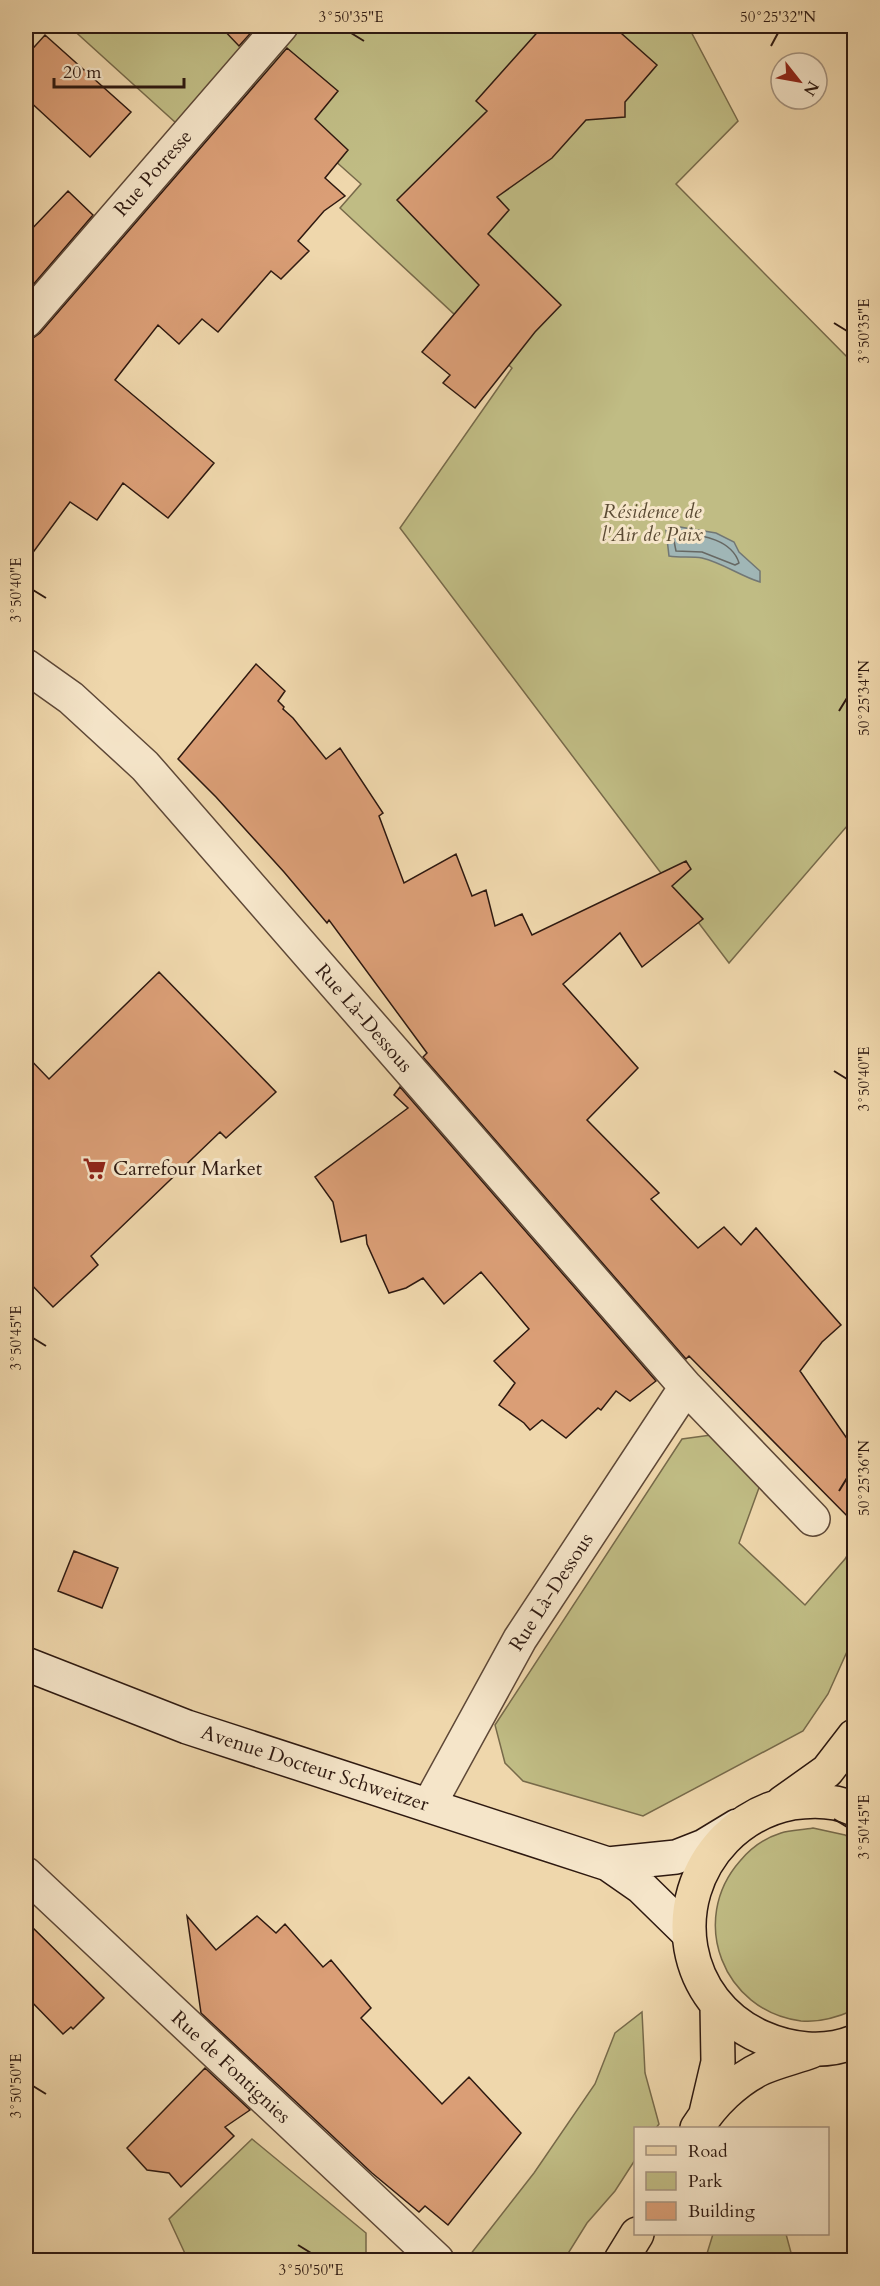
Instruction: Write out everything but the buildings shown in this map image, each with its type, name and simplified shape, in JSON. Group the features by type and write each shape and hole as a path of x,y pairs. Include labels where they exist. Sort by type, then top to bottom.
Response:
{"main road":[{"path":"778,1806 827,1771 855,1736"},
{"path":"816,2050 779,2045 753,2034 745,2030 717,2005 697,1973 688,1933 692,1892 710,1854 739,1825 758,1814 778,1806 812,1800 846,1805 855,1809"},
{"path":"702,2121 718,2062 717,2005"},
{"path":"702,2121 735,2086 761,2068 816,2050 855,2042"},
{"path":"621,2260 636,2235"}],"street":[{"name":"Rue Potresse","path":"26,321 281,26"},
{"name":"Rue Là-Dessous","path":"26,666 71,698 145,766 686,1387 813,1519"},
{"name":"Rue Là-Dessous","path":"429,1804 520,1639 686,1387"},
{"name":"Avenue Docteur Schweitzer","path":"26,1664 187,1727 609,1864"},
{"path":"609,1864 676,1857 704,1846 739,1825"},
{"path":"609,1864 641,1887 688,1933"},
{"name":"Rue de Fontignies","path":"26,1874 437,2260"}],"green space":[{"path":"69,26 223,26 250,51 176,123"},
{"name":"Résidence de l'Air de Paix","path":"301,26 688,26 738,121 676,184 854,364 854,818 729,963 400,528 512,368 340,208 361,184 250,85"},
{"path":"711,1435 760,1485 739,1543 805,1605 845,1559 854,1543 854,1636 828,1694 803,1731 643,1816 523,1781 505,1763 495,1725 682,1439"},
{"path":"813,1828 845,1835 854,1840 854,2010 829,2019 801,2021 774,2014 751,2000 734,1982 722,1959 716,1935 717,1909 724,1884 740,1861 758,1844 775,1835"},
{"path":"642,2012 645,2073 659,2124 657,2127 634,2127 634,2162 615,2191 587,2223 564,2260 466,2260 534,2173 595,2084 615,2033"},
{"path":"252,2139 366,2233 366,2260 188,2260 169,2219"},
{"path":"713,2235 786,2235 793,2260 705,2260"}],"water":[{"path":"680,527 716,533 734,542 739,552 760,571 760,582 702,558 669,556 666,530"}],"place":[{"name":"Carrefour Market","path":"95,1168"}]}
